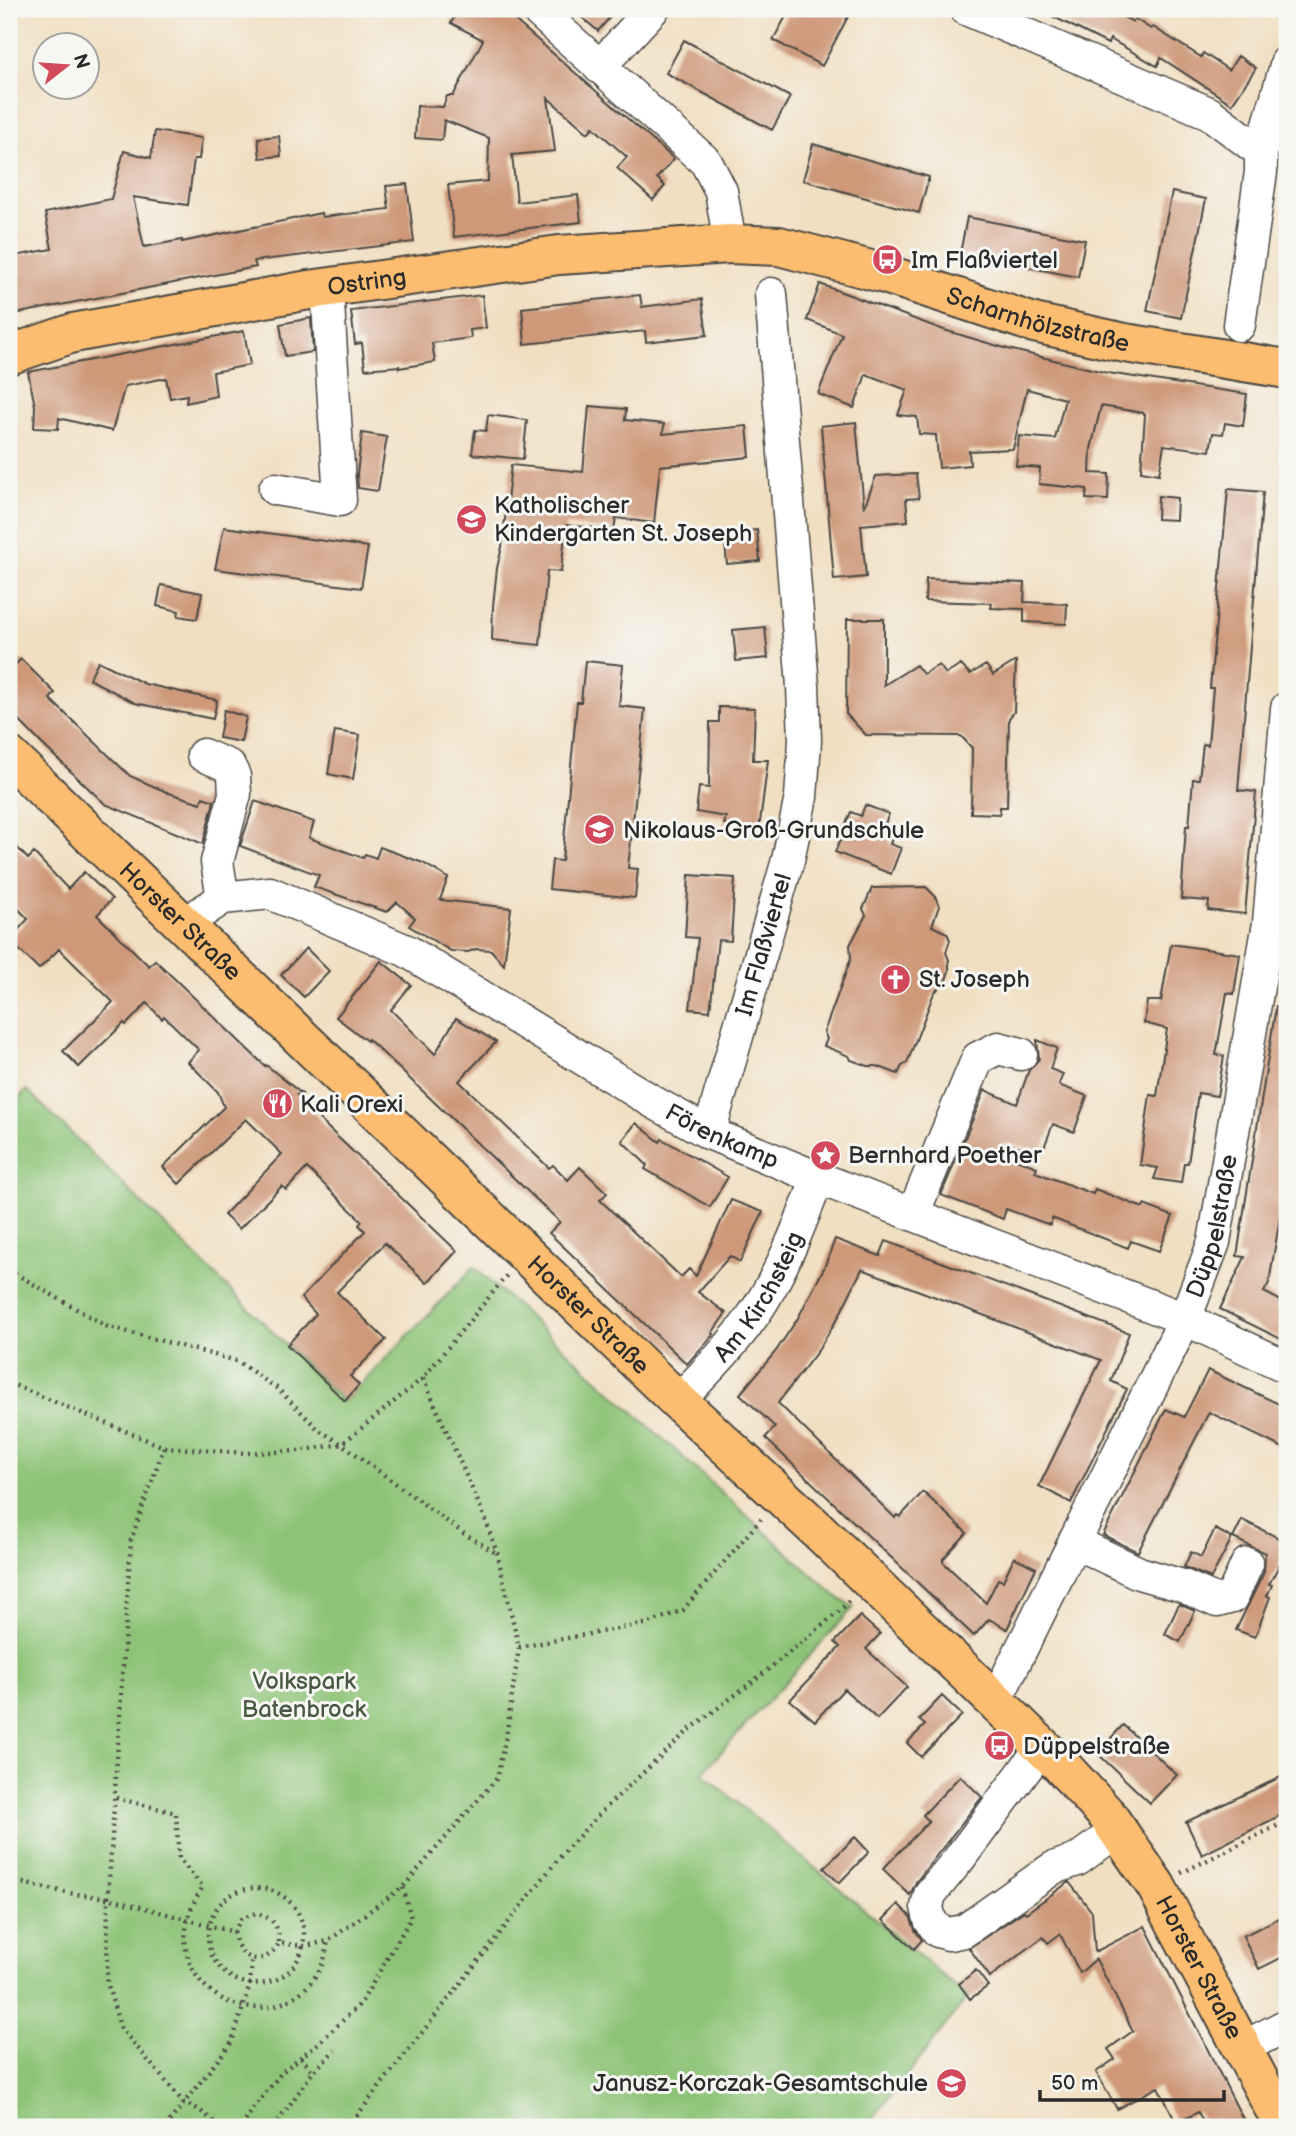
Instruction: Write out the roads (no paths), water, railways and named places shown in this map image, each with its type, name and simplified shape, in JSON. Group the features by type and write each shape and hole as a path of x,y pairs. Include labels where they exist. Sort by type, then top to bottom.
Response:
{"main road":[{"name":"Ostring","path":"9,355 73,333 327,287 559,255 730,244"},
{"name":"Scharnhölzstraße","path":"730,244 779,246 882,273 1034,323 1125,342 1287,369"},
{"name":"Horster Straße","path":"9,756 678,1401 1042,1747 1107,1815 1156,1886 1283,2127"}],"street":[{"path":"536,9 706,162 721,191 730,244"},
{"path":"599,68 653,9"},
{"path":"966,9 1209,113 1261,162"},
{"path":"1239,325 1261,162 1287,62"},
{"path":"275,489 340,500 327,287"},
{"name":"Im Flaßviertel","path":"709,1133 788,860 801,797 805,741 803,686 771,294"},
{"name":"Düppelstraße","path":"995,1702 1185,1319 1214,1242 1269,923 1287,708"},
{"path":"203,755 229,766 234,776 235,794 217,862 223,898"},
{"name":"Förenkamp","path":"184,925 223,898 270,893 407,951 655,1103 709,1133 1185,1319 1287,1367"},
{"path":"913,1214 978,1058 998,1048 1021,1055"},
{"name":"Am Kirchsteig","path":"678,1401 725,1352 764,1299 792,1245 821,1179"},
{"path":"1074,1542 1139,1573 1183,1586 1217,1601 1232,1597 1247,1563"},
{"path":"1042,1747 960,1859 930,1894 927,1907 930,1920 938,1931 949,1934 964,1931 1053,1868 1077,1860 1118,1830"},
{"name":"Horster Straße","path":"1242,2048 1287,2025"}],"place":[{"name":"Im Flaßviertel","path":"888,260"},
{"name":"Katholischer Kindergarten St. Joseph","path":"471,519"},
{"name":"Nikolaus-Groß-Grundschule","path":"600,830"},
{"name":"St. Joseph","path":"896,979"},
{"name":"Kali Orexi","path":"277,1104"},
{"name":"Bernhard Poether","path":"825,1155"},
{"name":"Düppelstraße","path":"1000,1746"},
{"name":"Janusz-Korczak-Gesamtschule","path":"951,2083"}],"park label":[{"name":"Volkspark Batenbrock","path":"304,1695"}]}
